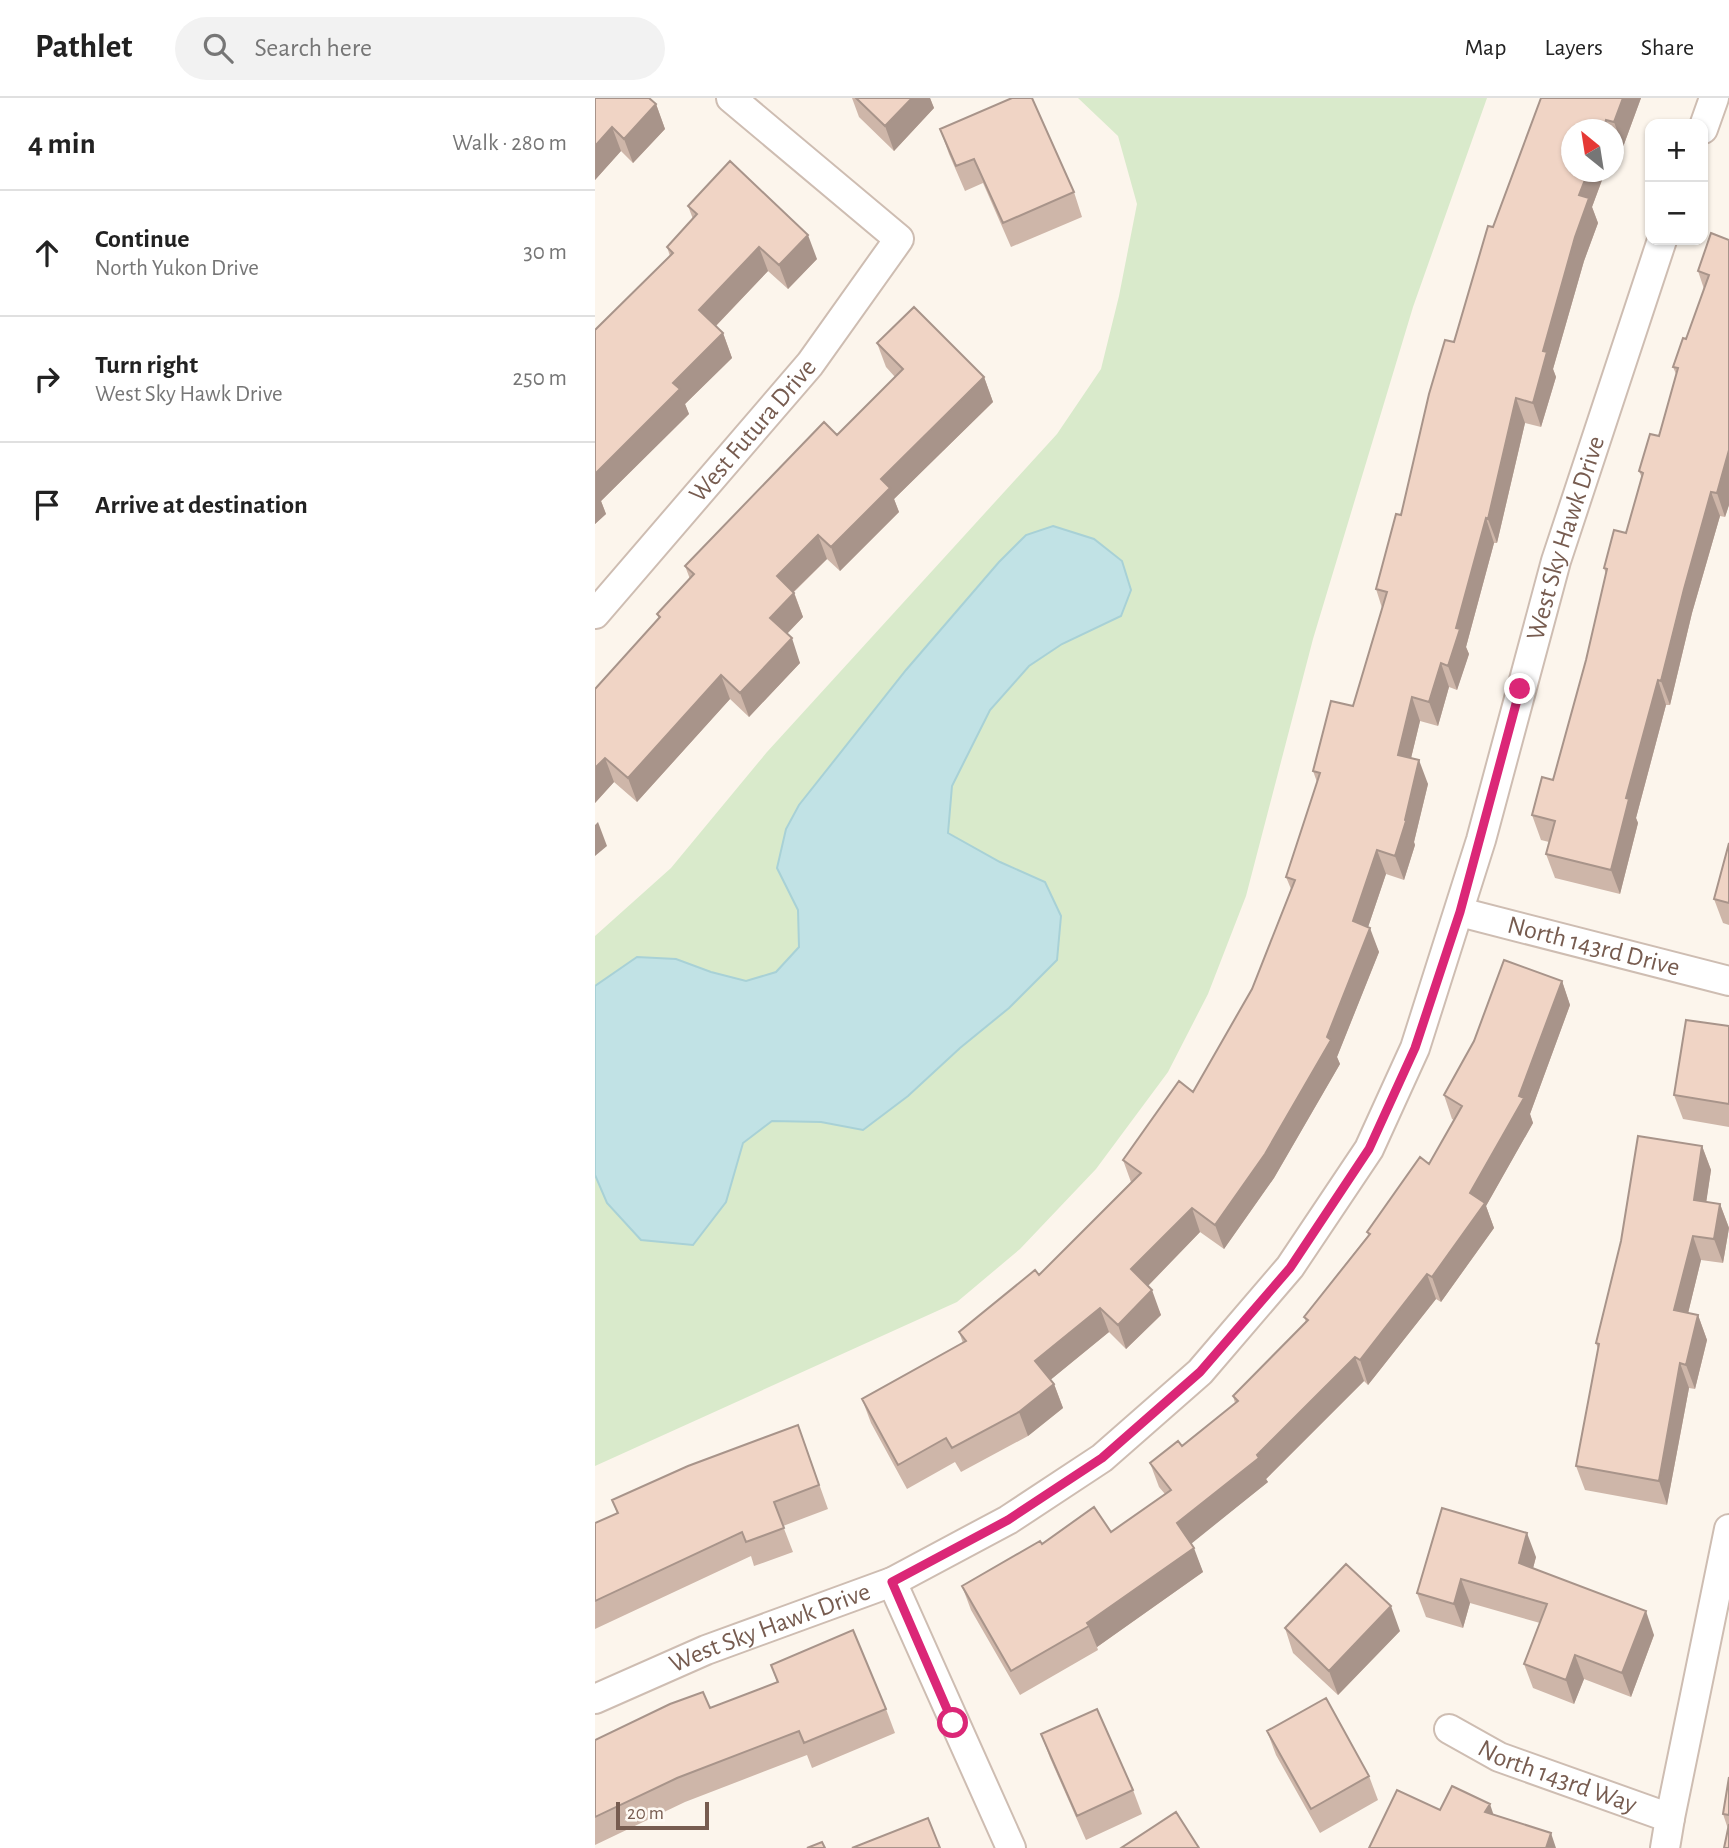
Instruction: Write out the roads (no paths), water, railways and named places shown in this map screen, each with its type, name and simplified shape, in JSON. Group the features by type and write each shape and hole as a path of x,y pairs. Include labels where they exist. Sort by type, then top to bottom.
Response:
{"street":[{"name":"West Futura Drive","path":"595,614 810,364 899,239 731,98"},
{"path":"1707,119 1714,98"},
{"name":"West Sky Hawk Drive","path":"595,1699 706,1650 892,1582 1008,1520 1102,1458 1200,1372 1290,1268 1369,1149 1415,1048 1460,912 1556,561 1660,245"},
{"name":"North 143rd Drive","path":"1460,912 1729,981"},
{"path":"1665,1848 1729,1529"},
{"path":"892,1582 1011,1848"},
{"name":"North 143rd Way","path":"1449,1729 1499,1758 1669,1818"}],"water":[{"path":"1053,526 1094,539 1122,561 1131,590 1121,616 1062,644 1029,666 990,710 952,786 948,833 1000,862 1045,882 1061,916 1057,960 1009,1008 908,1096 863,1130 821,1122 772,1121 743,1143 726,1202 693,1245 641,1240 607,1203 595,1175 595,986 637,957 676,959 746,981 776,972 799,947 798,910 777,868 786,829 799,805 906,670 999,562 1026,535"}]}
